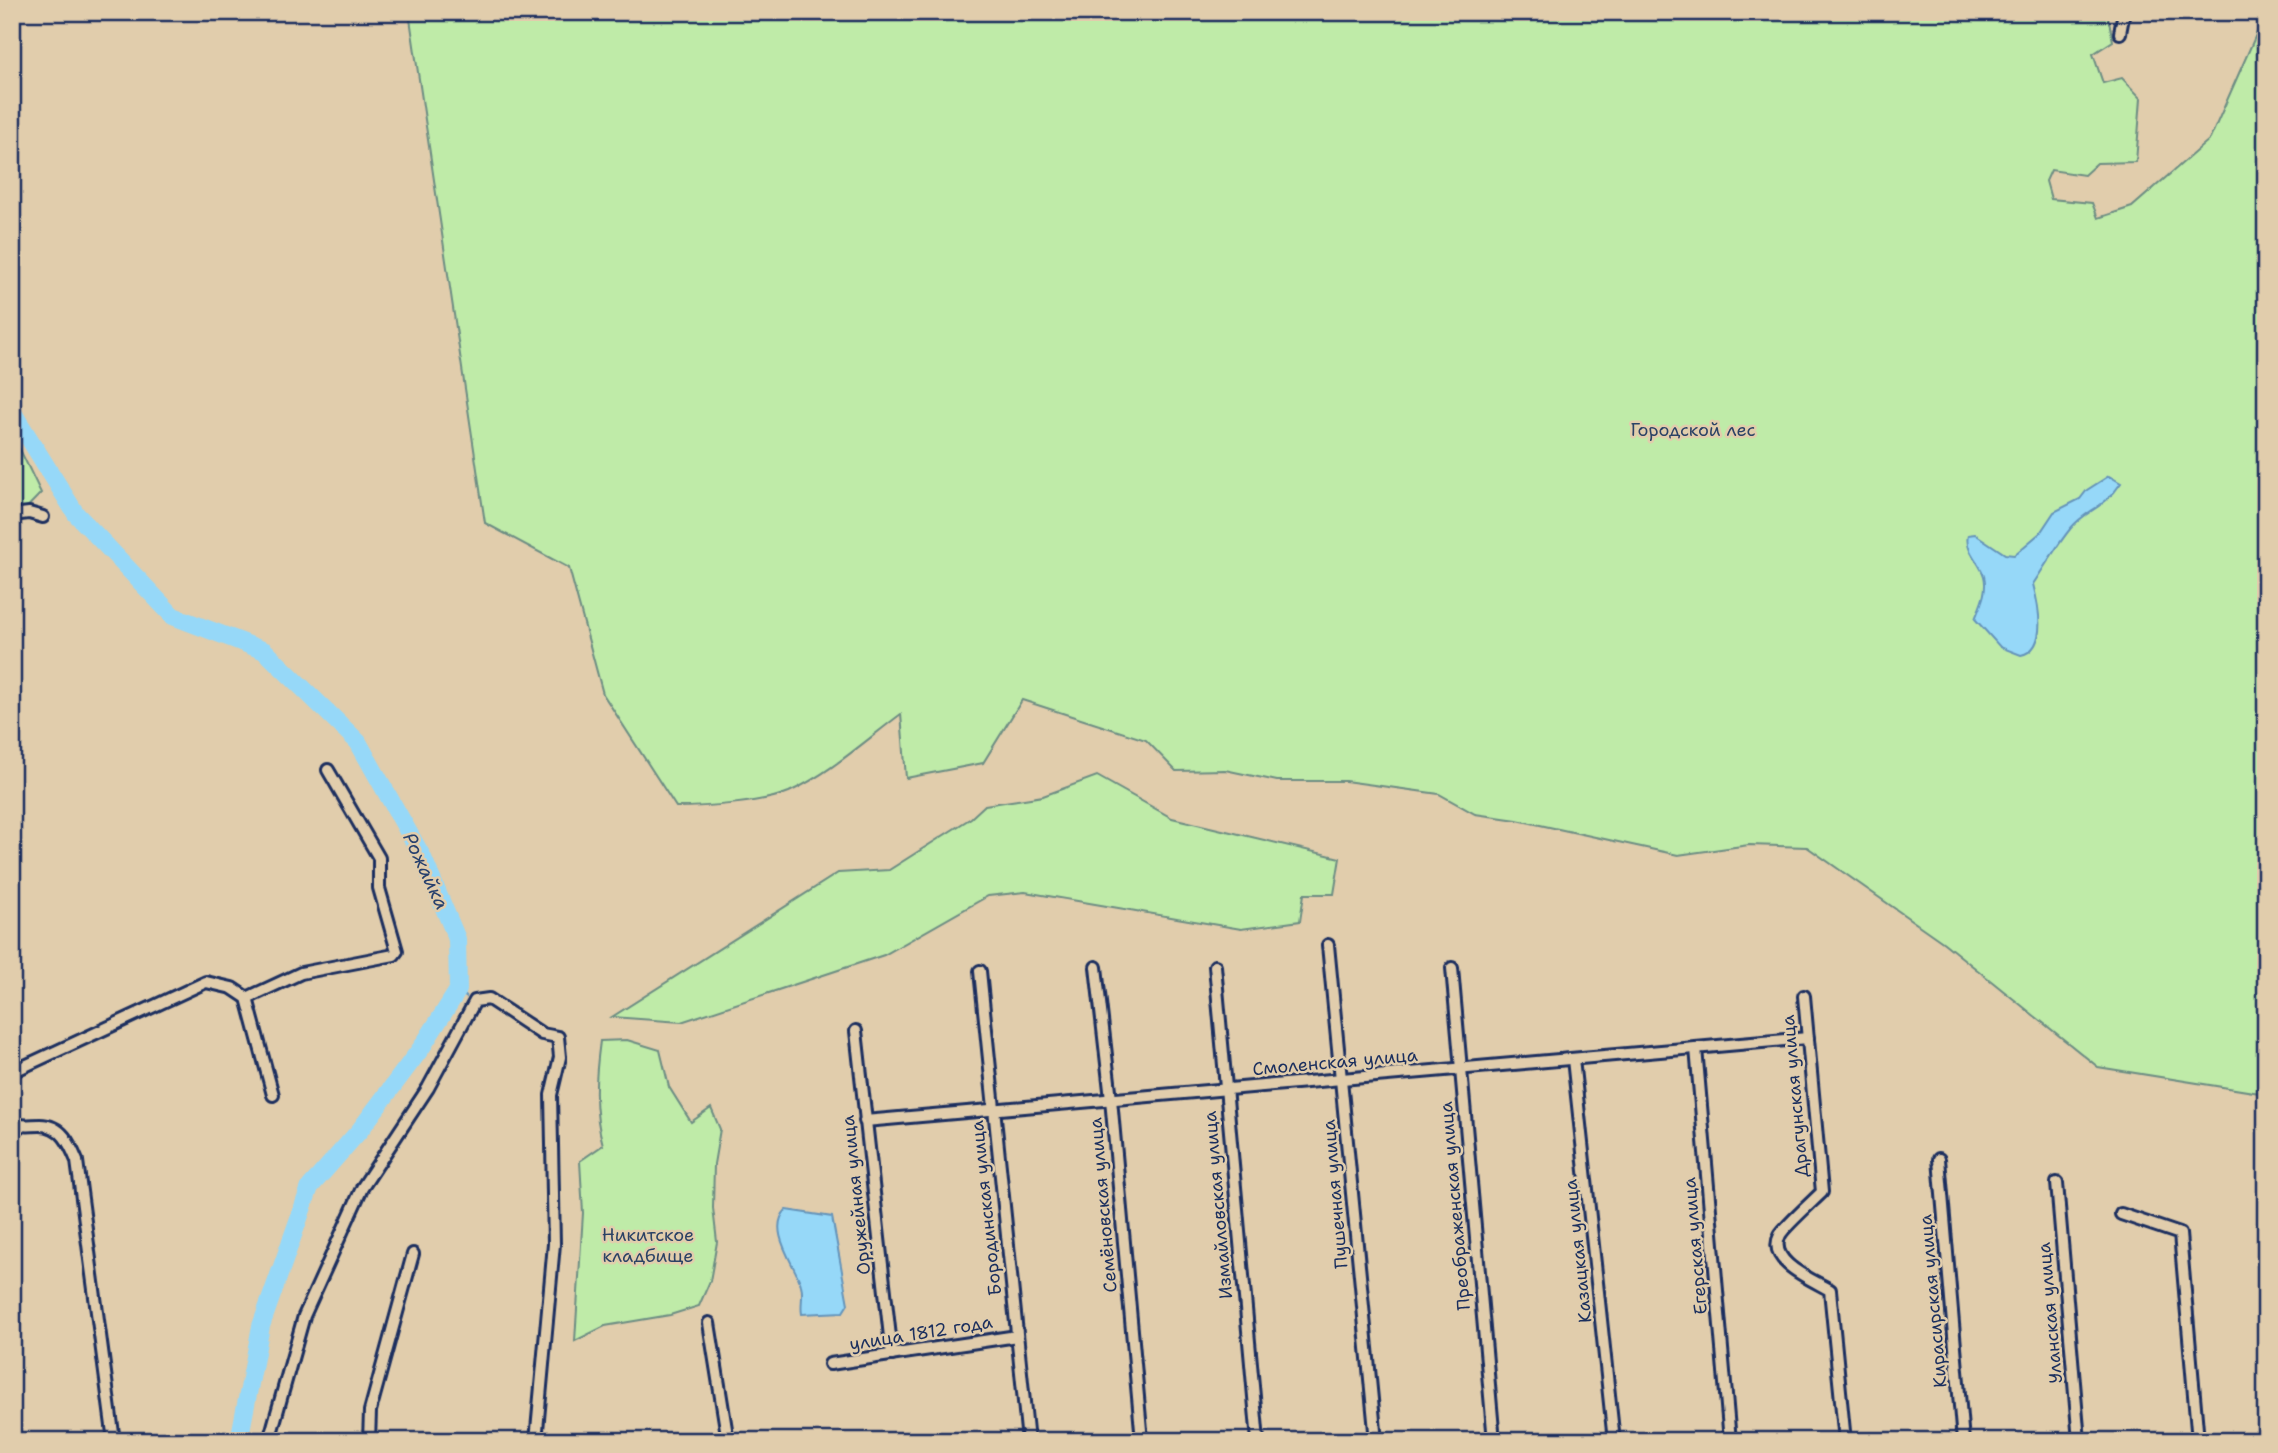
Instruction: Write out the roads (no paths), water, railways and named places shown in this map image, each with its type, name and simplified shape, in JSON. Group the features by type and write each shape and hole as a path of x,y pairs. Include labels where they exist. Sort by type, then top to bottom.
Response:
{"street":[{"path":"2120,33 2124,12"},
{"path":"12,515 29,513 43,517"},
{"path":"247,998 301,973 394,955 397,951 379,888 379,858 328,770"},
{"name":"Пушечная улица","path":"1328,945 1376,1441"},
{"name":"Измайловская улица","path":"1215,966 1258,1441"},
{"name":"Семёновская улица","path":"1096,967 1111,1099 1142,1441"},
{"name":"Преображенская улица","path":"1452,968 1494,1441"},
{"name":"Бородинская улица","path":"980,971 1028,1441"},
{"path":"12,1072 206,982 232,988 247,998 273,1095"},
{"name":"Драгунская улица","path":"1804,996 1822,1192 1780,1235 1778,1248 1785,1263 1830,1290 1845,1441"},
{"path":"270,1441 304,1316 362,1188 428,1088 462,1020 475,1001 489,999 542,1034 558,1037 560,1057 551,1095 554,1244 536,1441"},
{"name":"Оружейная улица","path":"856,1031 892,1355"},
{"name":"Смоленская улица","path":"865,1121 1808,1038"},
{"name":"Егерская улица","path":"1696,1048 1730,1441"},
{"name":"Казацкая улица","path":"1573,1059 1614,1441"},
{"path":"12,1123 21,1126 44,1125 66,1136 78,1161 114,1441"},
{"name":"Кирасирская улица","path":"1939,1159 1963,1441"},
{"name":"Уланская улица","path":"2057,1183 2079,1441"},
{"path":"2121,1214 2180,1234 2199,1441"},
{"path":"369,1441 370,1410 413,1254"},
{"path":"709,1323 727,1441"},
{"name":"улица 1812 года","path":"830,1364 1017,1336"}],"water":[{"path":"2109,476 2121,483 2115,492 2071,528 2033,584 2039,624 2035,644 2030,651 2021,655 2000,647 1975,619 1983,598 1985,582 1968,546 1968,535 1975,534 2005,554 2014,555 2040,533 2054,512 2080,499 2087,490"},
{"path":"786,1210 832,1217 848,1304 843,1312 802,1314 801,1285 784,1248 779,1227"}],"waterway":[{"name":"Рожайка","path":"12,411 76,514 173,616 265,651 358,742 423,858 457,939 458,990 422,1047 360,1130 310,1187 261,1326 239,1441"},
{"path":"458,990 466,997"}],"park label":[{"name":"Городской лес","path":"1693,430"},
{"name":"Никитское кладбище","path":"648,1245"}]}
